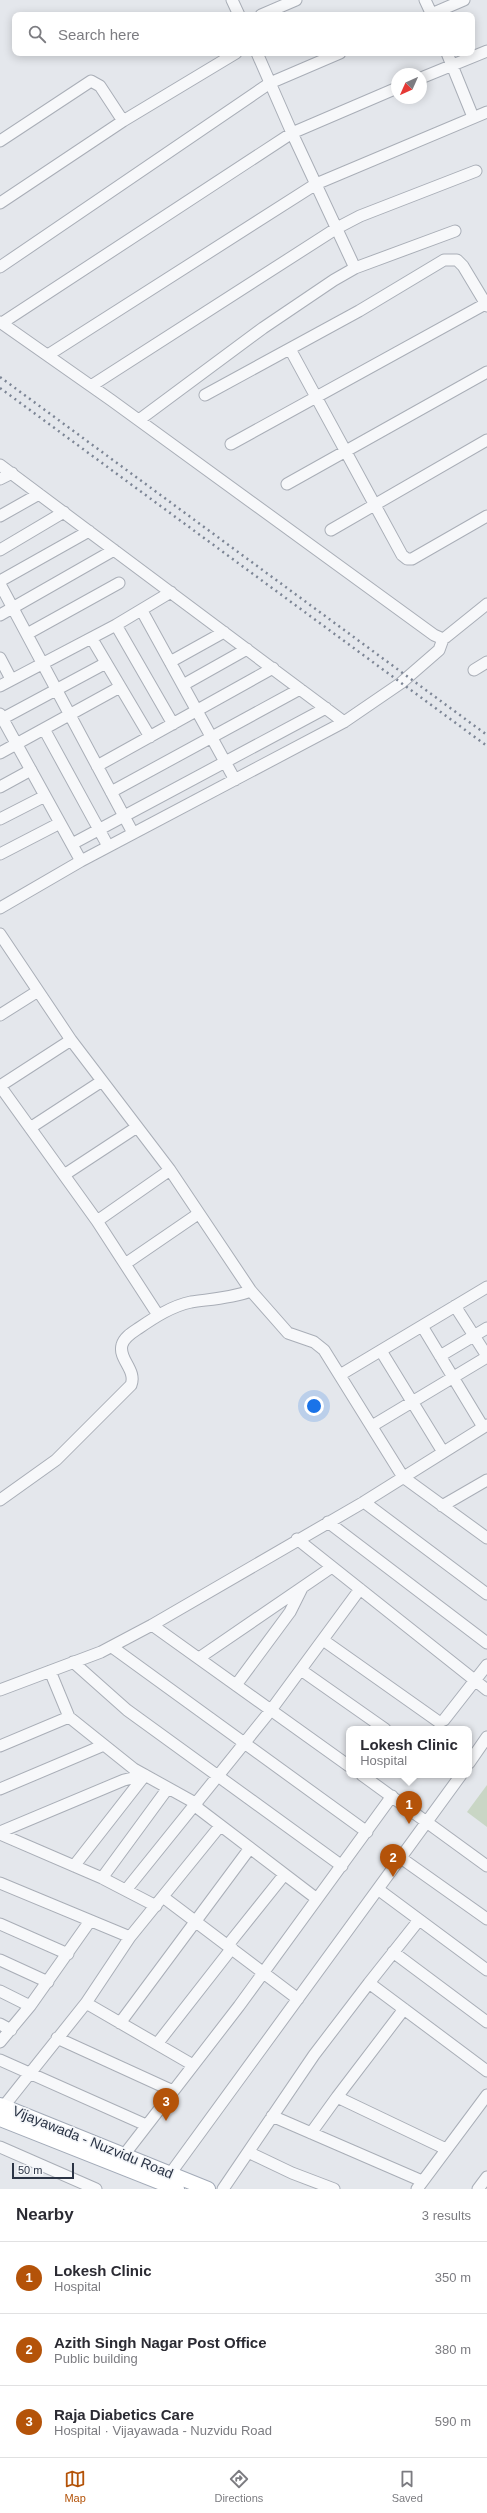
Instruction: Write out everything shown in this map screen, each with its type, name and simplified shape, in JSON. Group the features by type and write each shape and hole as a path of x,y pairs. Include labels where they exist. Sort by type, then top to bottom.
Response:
{"main road":[{"name":"Vijayawada - Nuzvidu Road","path":"1,2110 124,2155 208,2189"},
{"name":"Vijayawada - Nuzvidu Road","path":"1,2110 177,2189"}],"street":[{"path":"232,0 238,12"},
{"path":"268,12 296,0"},
{"path":"425,0 430,12"},
{"path":"438,12 464,0"},
{"path":"475,56 487,51"},
{"path":"0,203 122,121 231,56"},
{"path":"258,56 354,268"},
{"path":"0,267 270,83 333,56"},
{"path":"449,56 473,118"},
{"path":"427,75 474,56"},
{"path":"0,140 91,81 100,86 122,121"},
{"path":"391,91 292,133 1,322 138,420 359,582 434,635 446,637"},
{"path":"48,355 316,184 487,112"},
{"path":"91,386 336,228 360,216 476,171"},
{"path":"138,420 263,328 354,268 455,231"},
{"path":"205,395 444,260 457,260 463,266 486,304 318,398 231,444"},
{"path":"290,348 376,504 402,556 407,559 412,559 487,516"},
{"path":"287,484 487,372"},
{"path":"331,530 487,440"},
{"path":"0,465 344,722"},
{"path":"0,480 12,473"},
{"path":"0,516 39,494"},
{"path":"0,550 64,512"},
{"path":"0,581 89,531"},
{"path":"0,615 114,550"},
{"path":"27,634 119,583"},
{"path":"0,584 133,833"},
{"path":"0,686 42,662 92,639 142,611 171,592"},
{"path":"0,908 108,846 344,722 401,683 439,650 446,637 487,604"},
{"path":"142,611 235,780"},
{"path":"116,625 173,724"},
{"path":"170,662 224,632"},
{"path":"92,639 150,737"},
{"path":"183,685 247,649"},
{"path":"0,658 11,679"},
{"path":"474,670 487,662"},
{"path":"81,861 1,718 106,663"},
{"path":"97,766 273,668"},
{"path":"0,753 120,687"},
{"path":"111,792 300,689"},
{"path":"72,844 226,764 326,708"},
{"path":"44,729 108,846"},
{"path":"0,787 31,770"},
{"path":"0,819 45,796"},
{"path":"0,854 60,823"},
{"path":"0,934 71,1040 170,1170 198,1214 218,1238 251,1291 288,1333 314,1342 324,1350 403,1477 487,1538"},
{"path":"0,1015 38,990"},
{"path":"71,1040 0,1086 97,1221 158,1315"},
{"path":"30,1128 102,1081"},
{"path":"64,1175 137,1127"},
{"path":"97,1221 170,1170"},
{"path":"125,1264 198,1214"},
{"path":"340,1375 487,1287"},
{"path":"0,1500 56,1460 131,1385 132,1374 122,1351 122,1345 131,1334 158,1315 190,1302 236,1297 251,1291"},
{"path":"372,1426 487,1357 455,1306"},
{"path":"0,1690 112,1646 152,1625 297,1539 364,1502 485,1426 422,1326"},
{"path":"440,1356 487,1328"},
{"path":"381,1351 443,1452"},
{"path":"442,1506 485,1484"},
{"path":"364,1502 487,1594"},
{"path":"328,1522 487,1643"},
{"path":"297,1539 487,1690"},
{"path":"199,1658 332,1567"},
{"path":"236,1685 290,1612 304,1586"},
{"path":"126,1890 271,1710 360,1589"},
{"path":"152,1625 346,1764"},
{"path":"323,1640 439,1722 444,1720 487,1665"},
{"path":"112,1646 367,1832"},
{"path":"74,1662 127,1710 342,1866"},
{"path":"301,1670 381,1726"},
{"path":"50,1671 69,1717 145,1775 196,1805 220,1826 316,1899"},
{"path":"0,1746 69,1717"},
{"path":"472,1759 487,1737"},
{"path":"0,1789 104,1745"},
{"path":"0,1833 124,1780 145,1775"},
{"path":"74,1866 145,1775"},
{"path":"366,1778 487,1866"},
{"path":"170,2174 379,1890 428,1822 456,1778"},
{"path":"102,1878 168,1788"},
{"path":"124,2155 263,1972 392,1796"},
{"path":"1,2110 86,2003 130,1937 220,1826"},
{"path":"0,1833 126,1890 160,1901 198,1921 298,1999"},
{"path":"120,2023 198,1921 250,1848"},
{"path":"402,1858 487,1919"},
{"path":"157,2044 284,1874"},
{"path":"0,1883 130,1937"},
{"path":"379,1890 487,1970"},
{"path":"223,2189 314,2056 419,1920"},
{"path":"0,2042 48,1982 90,1921"},
{"path":"0,1924 68,1954"},
{"path":"394,1952 487,2022"},
{"path":"0,1960 48,1982"},
{"path":"369,1983 487,2071"},
{"path":"0,1991 30,2006"},
{"path":"86,2003 193,2064"},
{"path":"311,2133 404,2009"},
{"path":"0,2024 11,2030"},
{"path":"57,2038 173,2091"},
{"path":"0,2060 146,2125"},
{"path":"272,2116 420,2185 487,2095"},
{"path":"337,2097 446,2149"},
{"path":"0,2147 96,2189"},
{"path":"248,2152 334,2189"},
{"path":"478,2189 487,2177"}],"green space":[{"path":"487,1785 487,1827 467,1812"}],"railway":[{"path":"0,377 487,735"},
{"path":"0,388 487,746"}],"place":[{"name":"Lokesh Clinic","path":"409,1824"},
{"name":"Azith Singh Nagar Post Office","path":"393,1877"},
{"name":"Raja Diabetics Care","path":"166,2121"}]}
